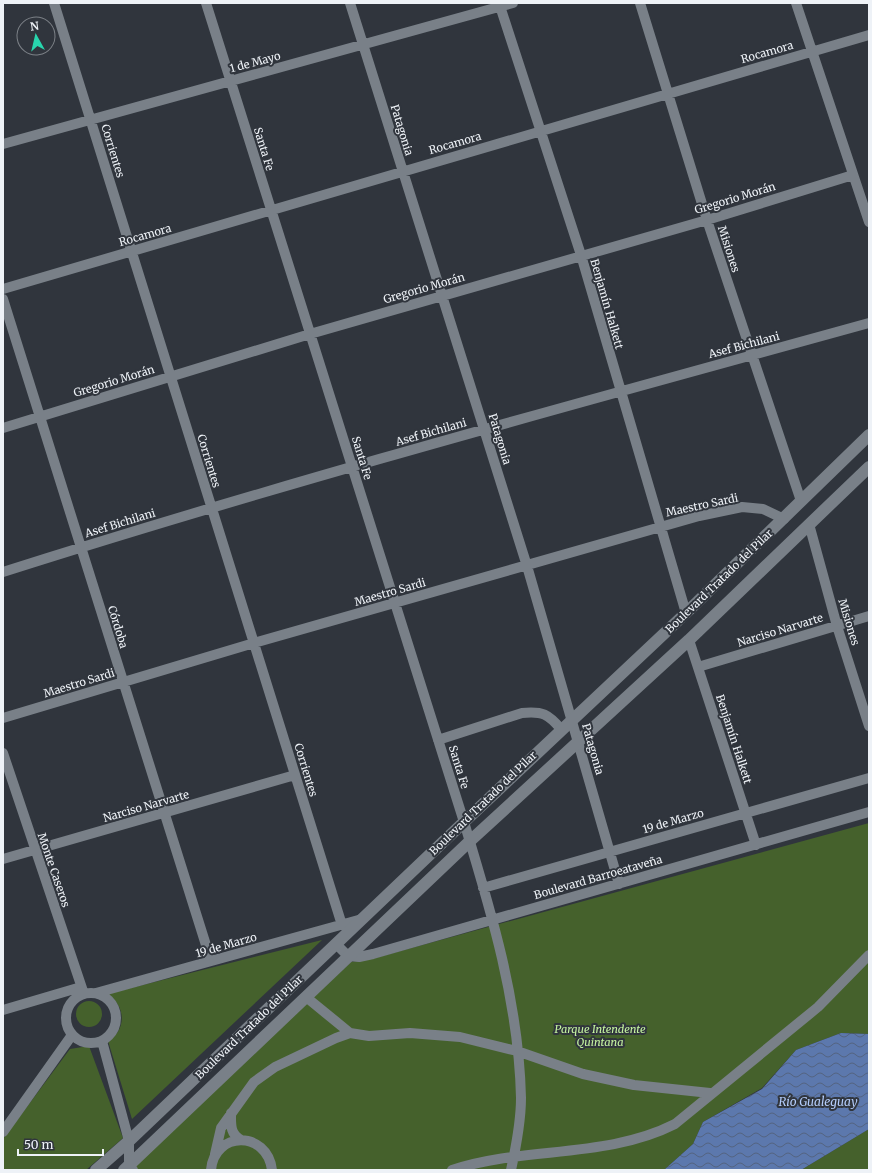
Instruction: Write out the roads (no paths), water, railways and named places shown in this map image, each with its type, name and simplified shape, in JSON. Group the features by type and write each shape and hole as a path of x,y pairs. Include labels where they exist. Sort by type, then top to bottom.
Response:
{"main road":[{"name":"Boulevard Tratado del Pilar","path":"96,1170 129,1141 561,729 686,613 869,435"},
{"name":"Boulevard Tratado del Pilar","path":"129,1169 348,956 689,640 869,467"},
{"path":"410,874 423,886"},
{"path":"293,985 306,996"}],"street":[{"name":"Corrientes","path":"54,3 342,925"},
{"name":"Santa Fe","path":"206,3 464,822 493,920 512,1011 521,1099 511,1170"},
{"name":"Patagonia","path":"350,3 527,566 619,884"},
{"name":"1 de Mayo","path":"3,144 500,5 513,3"},
{"name":"Misiones","path":"640,3 707,220 751,356 801,501"},
{"path":"796,3 869,222"},
{"name":"Benjamín Halkett","path":"500,5 581,255 686,613"},
{"name":"Rocamora","path":"3,289 540,130 869,35"},
{"name":"Gregorio Morán","path":"3,428 310,334 707,220 853,175"},
{"name":"Córdoba","path":"3,299 211,961"},
{"name":"Asef Bichilani","path":"3,572 211,507 484,429 869,323"},
{"name":"Maestro Sardi","path":"3,718 395,602 527,566 698,516 742,507 764,509 784,519"},
{"name":"Misiones","path":"809,524 837,626 869,726"},
{"name":"Narciso Narvarte","path":"698,667 869,616"},
{"name":"Benjamín Halkett","path":"689,640 756,845"},
{"path":"438,740 522,713 535,712 550,716 561,729"},
{"name":"Monte Caseros","path":"3,753 82,990"},
{"name":"Narciso Narvarte","path":"3,859 164,814 295,775"},
{"name":"19 de Marzo","path":"483,888 869,778"},
{"name":"Boulevard Barroeataveña","path":"348,956 359,957 372,954 869,812"},
{"name":"19 de Marzo","path":"96,994 362,919"},
{"path":"336,944 348,956"},
{"path":"452,1170 486,1161 603,1147 656,1133 675,1124 818,1007 869,955"},
{"path":"3,1010 82,990 96,994 108,1000 116,1014 116,1023 112,1032 102,1041 87,1043 79,1040 72,1035 66,1024 66,1011 82,990"},
{"path":"306,996 350,1033"},
{"path":"211,1170 211,1163 215,1154 221,1128 245,1092 259,1078 275,1067 336,1038 350,1033 369,1036 410,1033 460,1037 517,1050 584,1074 627,1084 710,1094"},
{"path":"3,1132 72,1035"},
{"path":"102,1041 129,1141 129,1169"},
{"path":"231,1113 231,1128 235,1137 260,1146 266,1153 272,1170"},
{"path":"215,1154 222,1146 241,1140"}],"water":[{"name":"Río Gualeguay","path":"841,1033 869,1034 869,1129 801,1170 664,1170 693,1144 703,1122 762,1089 796,1050"}],"park label":[{"name":"Parque Intendente Quintana","path":"600,1035"}]}
